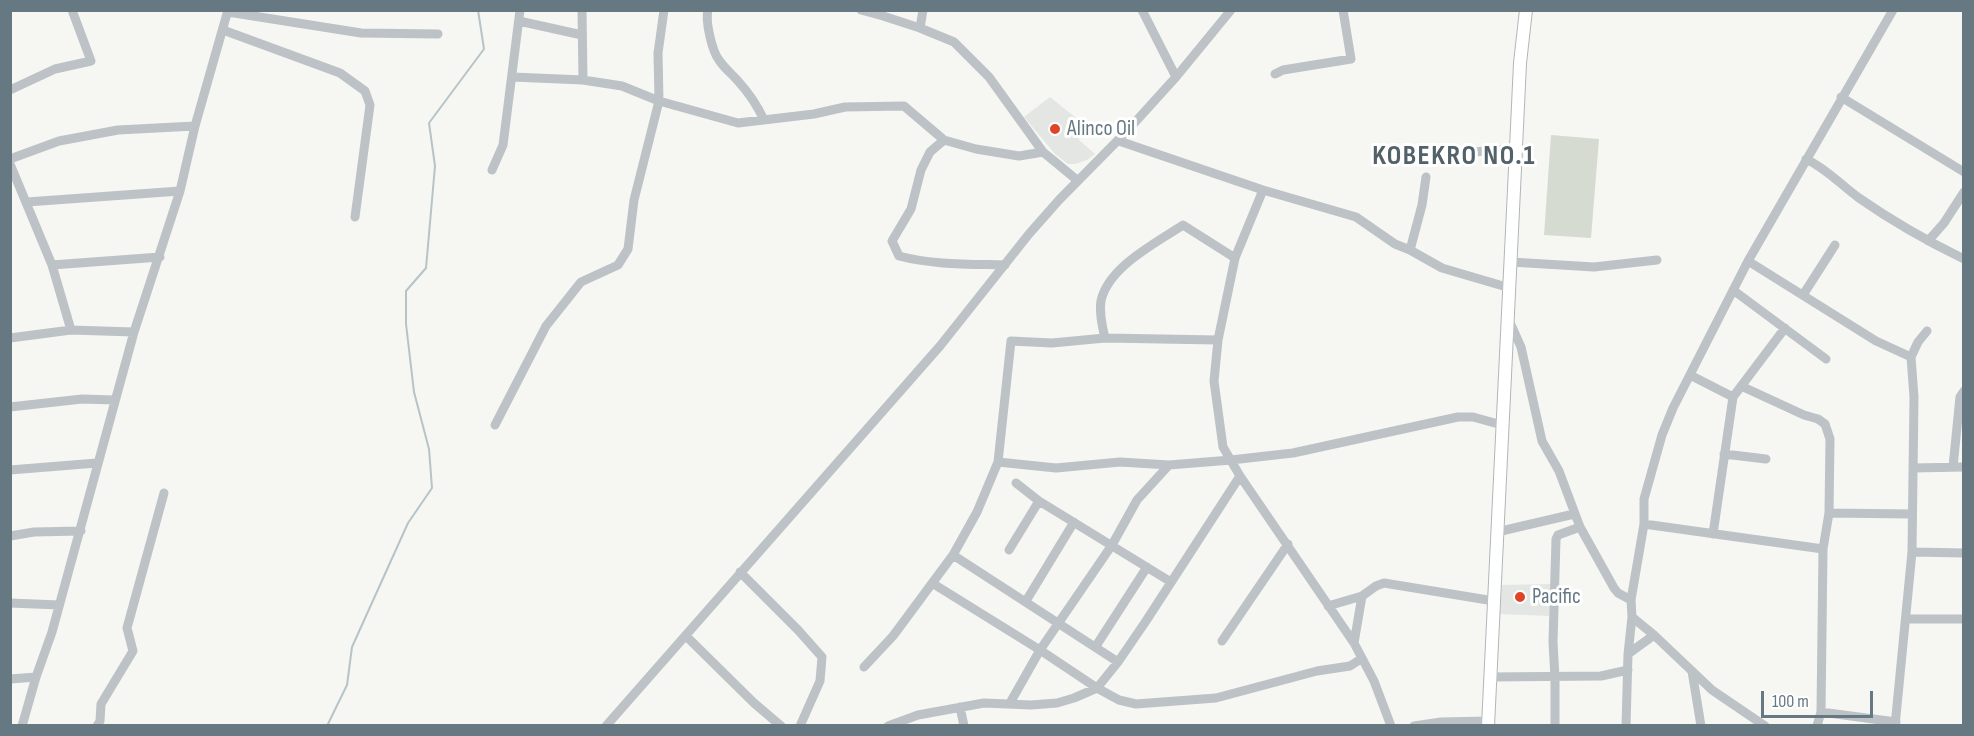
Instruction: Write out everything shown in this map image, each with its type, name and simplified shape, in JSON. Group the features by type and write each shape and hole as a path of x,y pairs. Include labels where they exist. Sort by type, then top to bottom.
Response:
{"main road":[{"path":"1488,723 1509,318 1515,148 1526,10"}],"street":[{"path":"10,90 55,69 91,60 72,10"},
{"path":"492,170 503,145 520,10"},
{"path":"582,10 584,80"},
{"path":"495,425 546,326 581,282 618,265 628,249 634,201 659,101 658,53 664,10"},
{"path":"708,10 709,33 717,59 739,82 764,120"},
{"path":"861,10 920,28 954,42 988,77 1044,152 1077,180"},
{"path":"920,28 922,10"},
{"path":"1142,10 1176,77"},
{"path":"606,726 940,346 1077,180 1119,141 1231,10"},
{"path":"1275,74 1283,70 1351,59 1343,10"},
{"path":"1626,726 1631,600 1644,524 1644,499 1662,435 1748,261 1893,10"},
{"path":"22,726 81,531 97,463 134,332 180,191 195,126 228,11 362,33 438,34"},
{"path":"519,21 582,35"},
{"path":"223,30 340,73 365,91 370,105 355,216"},
{"path":"512,77 584,80 622,86 659,101 738,123 845,107 904,106 944,140 976,149 1019,156 1044,152"},
{"path":"1841,97 1964,172"},
{"path":"71,330 52,265 10,161 59,141 118,130 195,126"},
{"path":"944,140 930,152 921,170 911,209 892,241 899,256 948,263 1005,265"},
{"path":"1119,141 1263,190 1356,217 1395,244 1442,268 1510,288"},
{"path":"1464,153 1515,148"},
{"path":"1806,159 1819,165 1864,201 1928,241 1964,259"},
{"path":"1410,250 1422,205 1426,177"},
{"path":"1263,190 1235,258 1218,340 1214,381 1223,447 1240,476 1354,643 1374,681 1391,726"},
{"path":"27,202 180,191"},
{"path":"1928,241 1944,223 1964,192"},
{"path":"1105,338 1101,321 1101,301 1109,280 1125,265 1183,225 1235,258"},
{"path":"1803,295 1835,245"},
{"path":"52,265 160,256"},
{"path":"1511,262 1594,267 1657,260"},
{"path":"1748,261 1876,341 1911,357"},
{"path":"1733,290 1826,359"},
{"path":"1509,318 1521,347 1542,441 1559,471 1580,527 1614,588 1618,594 1631,600"},
{"path":"1713,534 1733,397 1785,328"},
{"path":"10,338 71,330 134,332"},
{"path":"1821,712 1895,724 1912,552 1914,397 1911,357 1918,342 1927,331"},
{"path":"864,667 893,636 932,584 953,555 977,512 998,462 1011,341 1052,343 1105,338 1218,340"},
{"path":"1690,375 1733,397"},
{"path":"1741,386 1804,415 1818,419 1825,424 1830,439 1829,513 1823,549 1821,712 1817,726"},
{"path":"1953,467 1960,397 1964,391"},
{"path":"10,407 82,399 115,400"},
{"path":"998,462 1056,468 1120,462 1169,465 1293,453 1458,417 1473,417 1502,425"},
{"path":"1724,454 1766,459"},
{"path":"10,470 97,463"},
{"path":"1010,704 1040,650 1112,545 1137,500 1169,465"},
{"path":"1913,468 1964,467"},
{"path":"888,726 918,715 984,703 1031,705 1057,703 1097,688 1118,662 1240,476"},
{"path":"1016,483 1039,501 1171,582"},
{"path":"97,726 100,721 102,704 132,651 127,628 164,493"},
{"path":"1009,550 1039,501"},
{"path":"1829,513 1912,514"},
{"path":"1497,532 1574,514"},
{"path":"1026,601 1074,522"},
{"path":"1644,524 1823,549"},
{"path":"1555,726 1552,642 1556,538 1558,535 1580,527"},
{"path":"10,536 34,532 81,531"},
{"path":"1222,640 1288,544"},
{"path":"1912,552 1964,553"},
{"path":"953,555 1118,662"},
{"path":"1096,646 1147,567"},
{"path":"740,572 822,657 820,681 800,726"},
{"path":"1328,606 1362,596 1384,583 1494,601"},
{"path":"932,584 1097,688 1119,700 1136,704 1216,698 1306,674 1350,666 1361,659"},
{"path":"1354,643 1362,596"},
{"path":"10,603 59,605"},
{"path":"1632,617 1712,690 1765,726"},
{"path":"1906,619 1964,619"},
{"path":"1628,654 1654,635"},
{"path":"686,636 754,703 781,726"},
{"path":"1490,677 1601,676 1628,670"},
{"path":"1692,671 1701,726"},
{"path":"10,679 36,677"},
{"path":"960,707 964,726"},
{"path":"1414,726 1488,723"}],"shaded area":[{"path":"1050,97 1080,121 1079,140 1095,154 1087,160 1068,164 1055,154 1024,117"},
{"path":"1551,135 1599,139 1591,238 1544,235"},
{"path":"1551,584 1549,616 1500,614 1502,585"}],"waterway":[{"path":"327,726 347,685 352,647 408,523 432,488 429,449 414,392 406,324 406,291 426,268 435,166 429,123 484,49 478,10"}],"place":[{"name":"Alinco Oil","path":"1055,129"},
{"name":"Pacific","path":"1520,597"}],"district":[{"name":"KOBEKRO NO.1","path":"1454,157"}]}
